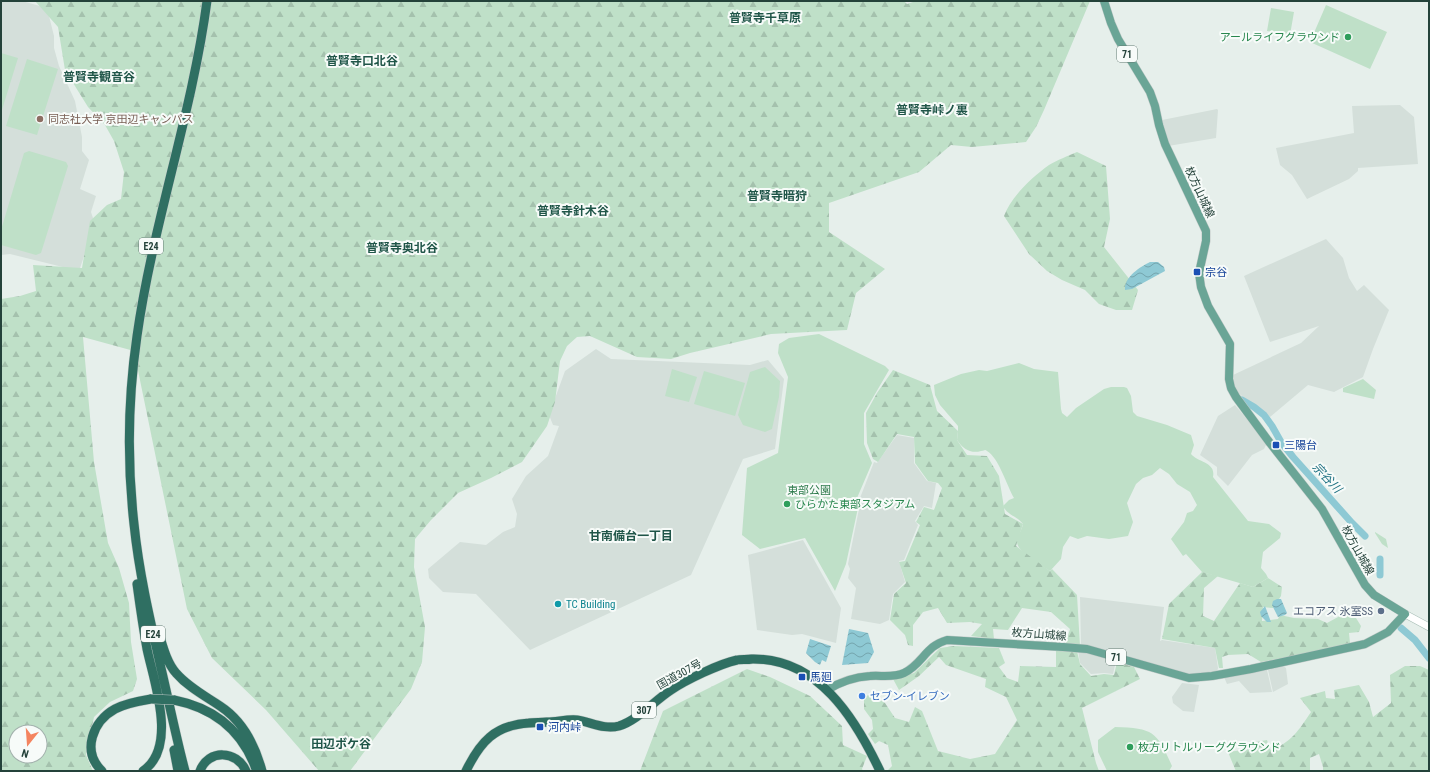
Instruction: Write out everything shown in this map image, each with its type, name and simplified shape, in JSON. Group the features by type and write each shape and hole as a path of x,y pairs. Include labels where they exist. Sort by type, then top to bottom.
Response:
{"highway":[{"name":"E24","path":"178,771 138,573 130,459 131,402 134,358 144,293 195,69 206,1"},
{"name":"E24","path":"138,573 185,771"},
{"path":"138,573 147,648 158,695 161,720 160,745 157,755 149,766 143,771"},
{"path":"138,573 163,648 175,673 196,691 221,706 233,716 243,728 254,746 262,771"},
{"name":"国道307号","path":"466,771 486,739 506,727 529,723 576,720 603,726 620,725 637,715 671,690 718,666 737,660 763,659 785,663 800,671 837,700 868,745 880,771"},
{"path":"109,771 101,763 95,753 94,741 99,730 109,718 118,712 152,701"},
{"path":"102,771 96,764 91,750 93,733 103,717 115,709 131,703 152,701 175,702 200,708 213,714 236,733 247,749 257,771"},
{"path":"175,702 199,711 221,725 232,735 244,751 253,771"},
{"path":"200,771 206,761 212,756 219,755 234,757 239,760 246,771"}],"main road":[{"name":"枚方山城線","path":"826,690 854,678 893,676 902,674 912,669 925,653 938,643 947,640 1087,649 1189,678 1212,676 1365,644 1388,632 1405,614 1374,595 1365,585 1322,509 1236,398 1231,388 1229,379 1230,344 1208,306 1201,287 1199,273 1206,241 1206,231 1165,144 1150,92 1118,39 1110,23 1104,1"}],"street":[{"path":"1405,614 1429,627"}],"shaded area":[{"name":"同志社大学 京田辺キャンパス","path":"1,1 22,1 47,8 54,36 54,48 59,66 75,101 82,137 82,151 89,160 80,189 96,196 91,212 95,224 79,271 10,254 1,255"},
{"path":"1400,105 1414,117 1418,164 1358,168 1358,171 1349,179 1307,199 1292,175 1280,165 1276,148 1354,133 1352,106"},
{"path":"1217,109 1216,138 1168,146 1162,120"},
{"path":"1326,239 1343,258 1349,278 1357,291 1364,285 1389,310 1363,377 1334,392 1308,385 1270,417 1234,390 1233,375 1301,343 1319,326 1270,342 1244,276"},
{"path":"596,349 611,359 750,365 768,360 784,379 775,449 743,459 691,575 530,650 476,594 443,592 429,578 428,569 460,542 486,545 503,532 515,527 517,514 512,499 526,476 548,456 559,426 553,425 549,415 565,371"},
{"path":"1235,405 1267,443 1264,449 1252,455 1228,486 1217,475 1217,467 1200,455 1218,416"},
{"path":"897,435 914,438 914,463 927,481 936,483 932,508 924,506 915,521 918,525 904,560 899,561 905,582 893,594 889,620 880,624 851,619 856,588 848,578 850,569 848,564 860,498 874,462 877,463"},
{"path":"803,540 841,608 836,643 802,634 792,635 757,630 748,555"},
{"path":"1080,597 1164,607 1160,641 1162,640 1215,648 1218,668 1217,672 1190,675 1081,645"},
{"path":"1078,650 1116,661 1113,674 1091,674 1080,663"},
{"path":"1283,666 1286,668 1288,684 1273,692 1268,670"},
{"path":"1267,670 1272,692 1250,693 1239,681 1227,684 1224,677"},
{"path":"1182,683 1199,685 1194,712 1183,711 1173,703 1172,697"}],"green space":[{"path":"35,1 904,1 907,4 916,1 1090,1 1044,110 1036,127 1026,142 972,147 951,145 919,172 829,203 829,232 885,269 856,293 847,330 771,334 690,353 671,359 637,357 590,336 577,337 567,346 560,361 555,402 547,426 522,462 458,493 431,520 415,539 414,567 425,627 422,662 411,689 350,771 319,771 266,710 212,658 187,609 134,351 83,337 94,462 108,543 119,568 129,603 131,642 137,679 133,691 110,702 94,717 86,755 93,771 1,771 1,299 20,296 36,291 33,265 82,268 90,221 107,205 121,199 124,172 114,141 105,125 88,107 65,70 58,27"},
{"name":"アールライフグラウンド","path":"1326,5 1387,32 1370,69 1310,42"},
{"path":"1271,8 1294,12 1290,35 1267,31"},
{"path":"1,53 18,58 1,113"},
{"path":"27,59 58,69 37,135 6,126"},
{"path":"29,151 66,162 68,166 41,253 36,255 1,245 1,230 24,153"},
{"path":"1077,152 1106,166 1110,219 1104,247 1138,290 1132,310 1116,310 1099,304 1085,290 1062,280 1047,271 1029,254 1004,216 1017,195 1036,175 1052,163"},
{"name":"東部公園","path":"819,334 885,366 889,370 864,413 864,444 872,463 857,498 859,503 846,564 835,591 805,538 760,549 742,535 747,468 778,453 788,377 778,353 779,344 789,338"},
{"path":"1019,363 1034,369 1058,372 1061,409 1062,413 1067,417 1076,408 1104,389 1111,387 1124,387 1127,388 1131,396 1133,412 1137,416 1167,425 1191,435 1194,445 1191,454 1212,468 1213,477 1248,521 1269,524 1281,533 1280,538 1263,552 1261,568 1268,578 1253,587 1202,572 1186,554 1183,556 1171,539 1184,522 1187,513 1193,511 1197,505 1190,492 1177,484 1169,474 1160,468 1152,475 1143,478 1136,484 1127,503 1133,522 1128,536 1109,539 1087,536 1078,539 1070,536 1063,547 1061,559 1050,571 1021,550 1017,542 1023,524 1003,506 1009,500 1014,498 999,466 986,450 974,452 965,448 959,443 957,440 958,426 940,405 935,395 934,385 961,374 979,370 987,371"},
{"path":"765,367 780,381 779,397 772,429 765,432 743,425 738,415 750,372"},
{"path":"672,369 697,377 689,402 665,396"},
{"path":"893,370 930,385 937,411 958,431 957,440 967,455 987,456 999,476 1005,514 1023,524 1016,546 1050,571 1052,569 1077,595 1080,646 1065,645 1070,629 1051,612 1022,608 1008,630 993,629 994,639 971,636 982,624 970,622 947,623 938,608 923,612 913,625 913,646 908,645 905,635 890,620 894,594 906,583 899,562 905,561 920,525 916,522 924,507 934,510 942,488 938,483 928,481 915,463 914,437 897,434 878,462 873,459 867,443 866,413 877,393"},
{"path":"704,371 745,383 735,416 694,404"},
{"path":"1363,379 1376,390 1374,399 1343,392 1343,388"},
{"path":"1375,532 1386,539 1388,548 1382,544"},
{"path":"1202,572 1218,576 1204,588 1203,616 1214,621 1240,583 1253,587 1268,578 1282,587 1281,596 1273,608 1263,607 1262,621 1278,619 1280,615 1294,618 1318,619 1327,623 1351,610 1361,626 1359,632 1349,633 1350,643 1305,654 1261,662 1248,654 1228,655 1222,657 1223,668 1219,668 1215,648 1162,639 1169,604"},
{"path":"954,646 999,648 1005,663 999,667 1007,678 1018,682 1020,666 1056,667 1056,649 1077,651 1080,664 1091,676 1104,674 1114,675 1117,662 1134,667 1140,679 1082,708 1099,771 887,771 892,766 888,745 879,741 875,744 868,734 873,729 872,720 864,709 864,697 871,694 885,703 895,718 909,722 915,707 922,711 938,751 970,759 995,754 1017,720 1006,697 985,687 986,679 946,665 939,657 919,676 899,690 893,679 914,673 940,648"},
{"path":"1405,666 1420,666 1429,670 1429,771 1323,771 1319,754 1310,758 1310,771 1236,771 1228,752 1257,748 1256,742 1267,740 1270,750 1284,744 1294,735 1311,712 1300,698 1325,691 1326,698 1335,699 1334,690 1359,685 1369,702 1373,717 1391,703 1390,675"},
{"path":"747,669 770,677 810,696 842,726 843,745 867,756 862,769 863,771 640,771 663,711"},
{"name":"枚方リトルリーググラウンド","path":"1115,727 1138,729 1152,734 1158,739 1172,766 1169,771 1107,771 1098,752 1098,740"}],"water":[{"path":"1150,262 1158,262 1164,267 1165,271 1132,289 1125,290 1125,285 1133,273"},
{"path":"1281,599 1287,613 1278,617 1272,605 1273,601"},
{"path":"1265,606 1271,622 1267,622 1261,616 1260,612"},
{"path":"849,629 868,633 874,652 868,663 842,665"},
{"path":"810,639 831,646 826,662 822,660 820,665 806,653"}],"waterway":[{"name":"宗谷川","path":"1242,400 1264,415 1281,442 1293,457 1365,536"},
{"name":"宗谷川","path":"1380,559 1380,575"},
{"name":"宗谷川","path":"1401,628 1415,640 1429,658"}],"place":[{"name":"アールライフグラウンド","path":"1348,37"},
{"name":"同志社大学 京田辺キャンパス","path":"40,119"},
{"name":"宗谷","path":"1197,272"},
{"name":"三陽台","path":"1276,445"},
{"name":"ひらかた東部スタジアム","path":"787,504"},
{"name":"TC Building","path":"558,604"},
{"name":"エコアス 氷室SS","path":"1381,611"},
{"name":"馬廻","path":"802,677"},
{"name":"セブン-イレブン","path":"862,696"},
{"name":"河内峠","path":"540,727"},
{"name":"枚方リトルリーググラウンド","path":"1130,747"}],"district":[{"name":"普賢寺千草原","path":"765,18"},
{"name":"普賢寺口北谷","path":"362,61"},
{"name":"普賢寺観音谷","path":"99,77"},
{"name":"普賢寺峠ノ裏","path":"932,110"},
{"name":"普賢寺暗狩","path":"777,196"},
{"name":"普賢寺針木谷","path":"573,211"},
{"name":"普賢寺奥北谷","path":"402,248"},
{"name":"甘南備台一丁目","path":"631,536"},
{"name":"田辺ボケ谷","path":"341,744"}]}
